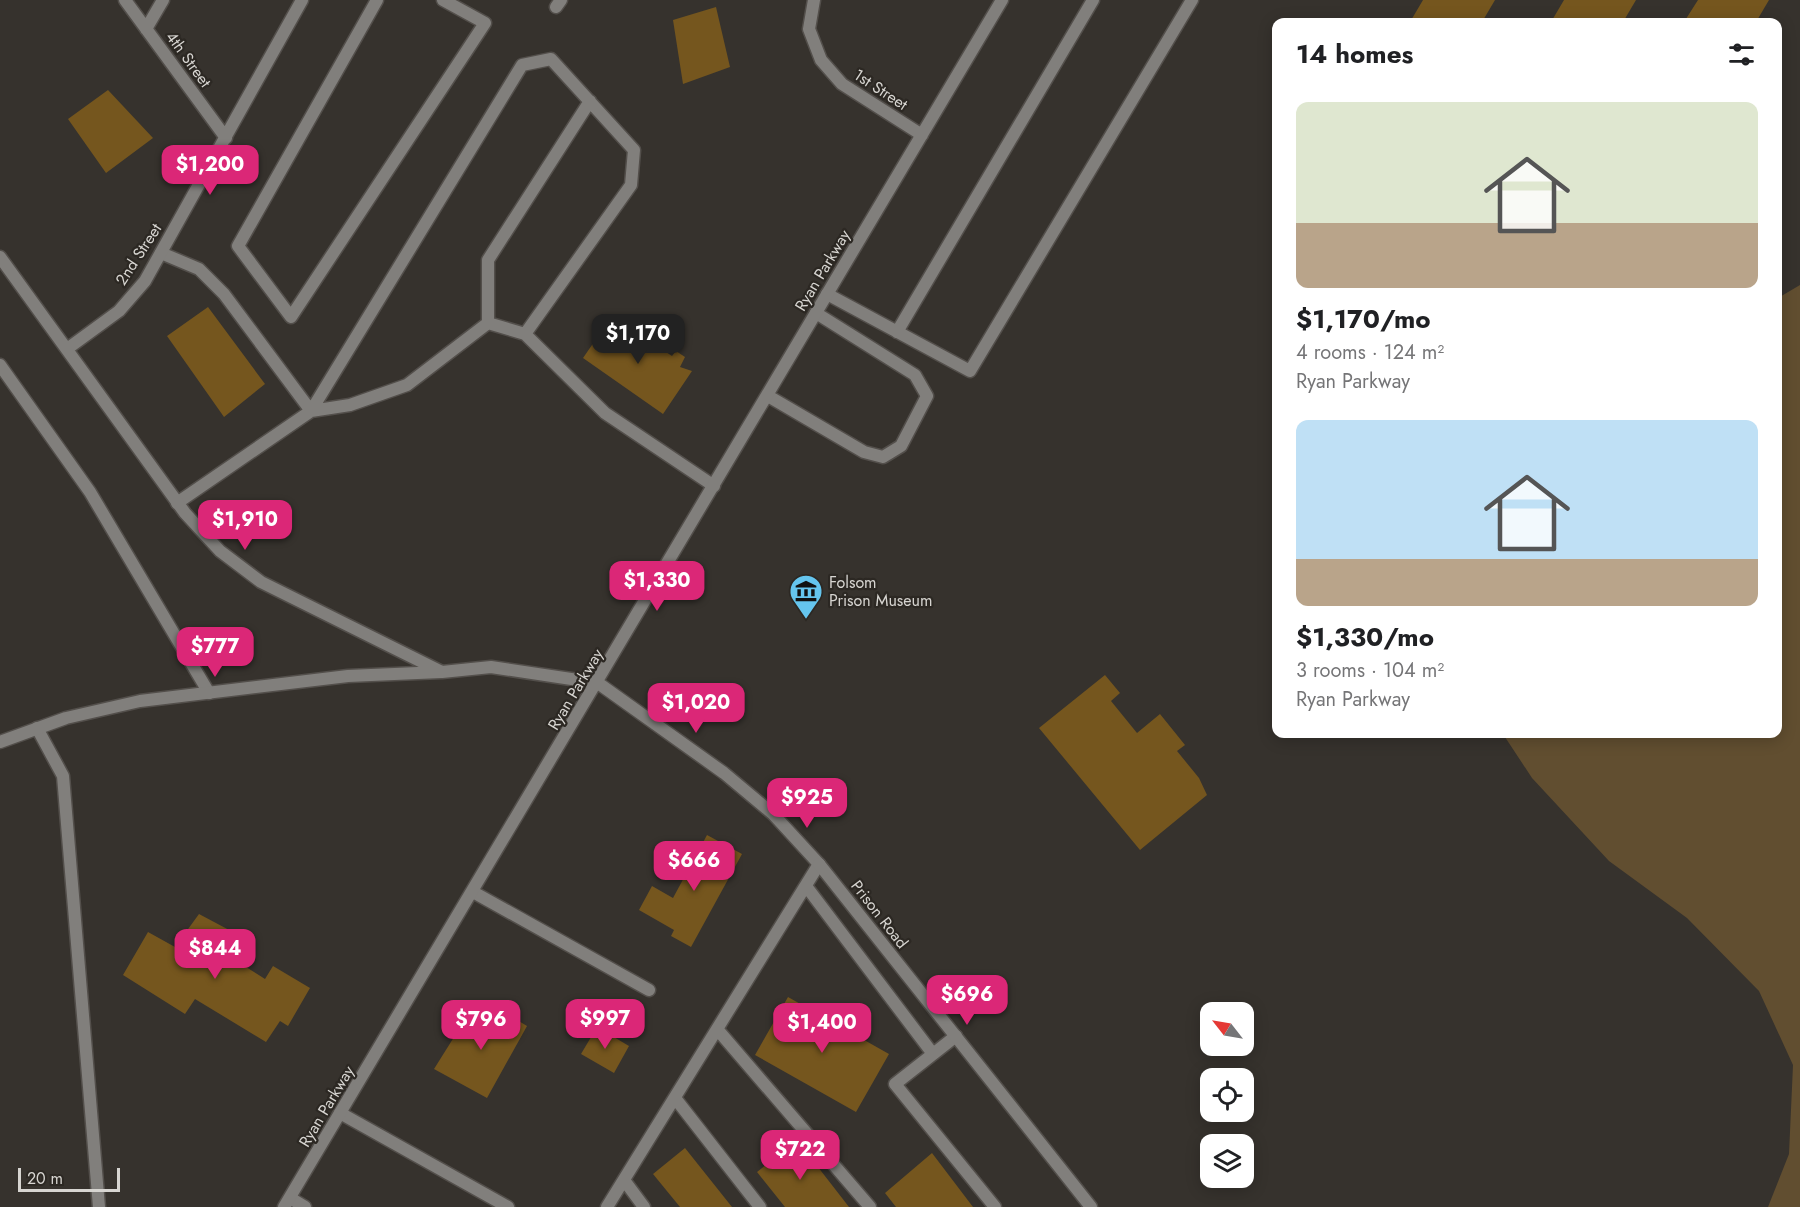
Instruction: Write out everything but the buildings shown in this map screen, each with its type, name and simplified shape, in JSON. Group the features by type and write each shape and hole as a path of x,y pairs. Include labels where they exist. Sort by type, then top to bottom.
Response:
{"street":[{"name":"4th Street","path":"125,0 226,138"},
{"path":"146,29 163,0"},
{"name":"2nd Street","path":"67,349 119,310 145,281 302,0"},
{"path":"378,0 238,246 291,317 485,23 443,0"},
{"name":"1st Street","path":"814,0 809,29 821,60 842,84 922,135"},
{"name":"Ryan Parkway","path":"287,1202 598,683 1002,0"},
{"path":"897,332 1093,0"},
{"path":"827,294 970,371 1192,0"},
{"path":"177,502 311,411 522,65 551,59 634,150 631,185 525,334"},
{"path":"488,323 488,260 590,101"},
{"path":"161,253 199,269 224,294 311,411"},
{"path":"0,257 177,502 220,551 261,582 442,672"},
{"path":"768,396 864,452 883,457 901,446 927,396 915,375 816,313"},
{"path":"488,323 525,334 605,413 714,486"},
{"path":"311,411 350,405 407,385 488,323"},
{"path":"0,365 90,492 209,693"},
{"path":"0,742 66,718 140,701 348,676 442,672 490,667 598,683"},
{"name":"Prison Road","path":"598,683 724,773 773,814 819,864 1091,1207"},
{"path":"37,728 63,776 99,1207"},
{"path":"607,1207 819,864"},
{"path":"806,886 933,1054"},
{"path":"473,892 649,990"},
{"path":"717,1029 870,1207"},
{"path":"956,1036 895,1084 995,1207"},
{"path":"675,1098 760,1207"},
{"path":"340,1113 508,1207"},
{"path":"624,1180 644,1207"},
{"path":"287,1202 305,1207"}],"shaded area":[{"path":"1800,285 1800,1207 1768,1207 1789,1154 1793,1065 1759,991 1687,918 1609,861 1532,778 1506,738 1782,738 1782,296"}],"place":[{"name":"Folsom Prison Museum","path":"806,620"}]}
